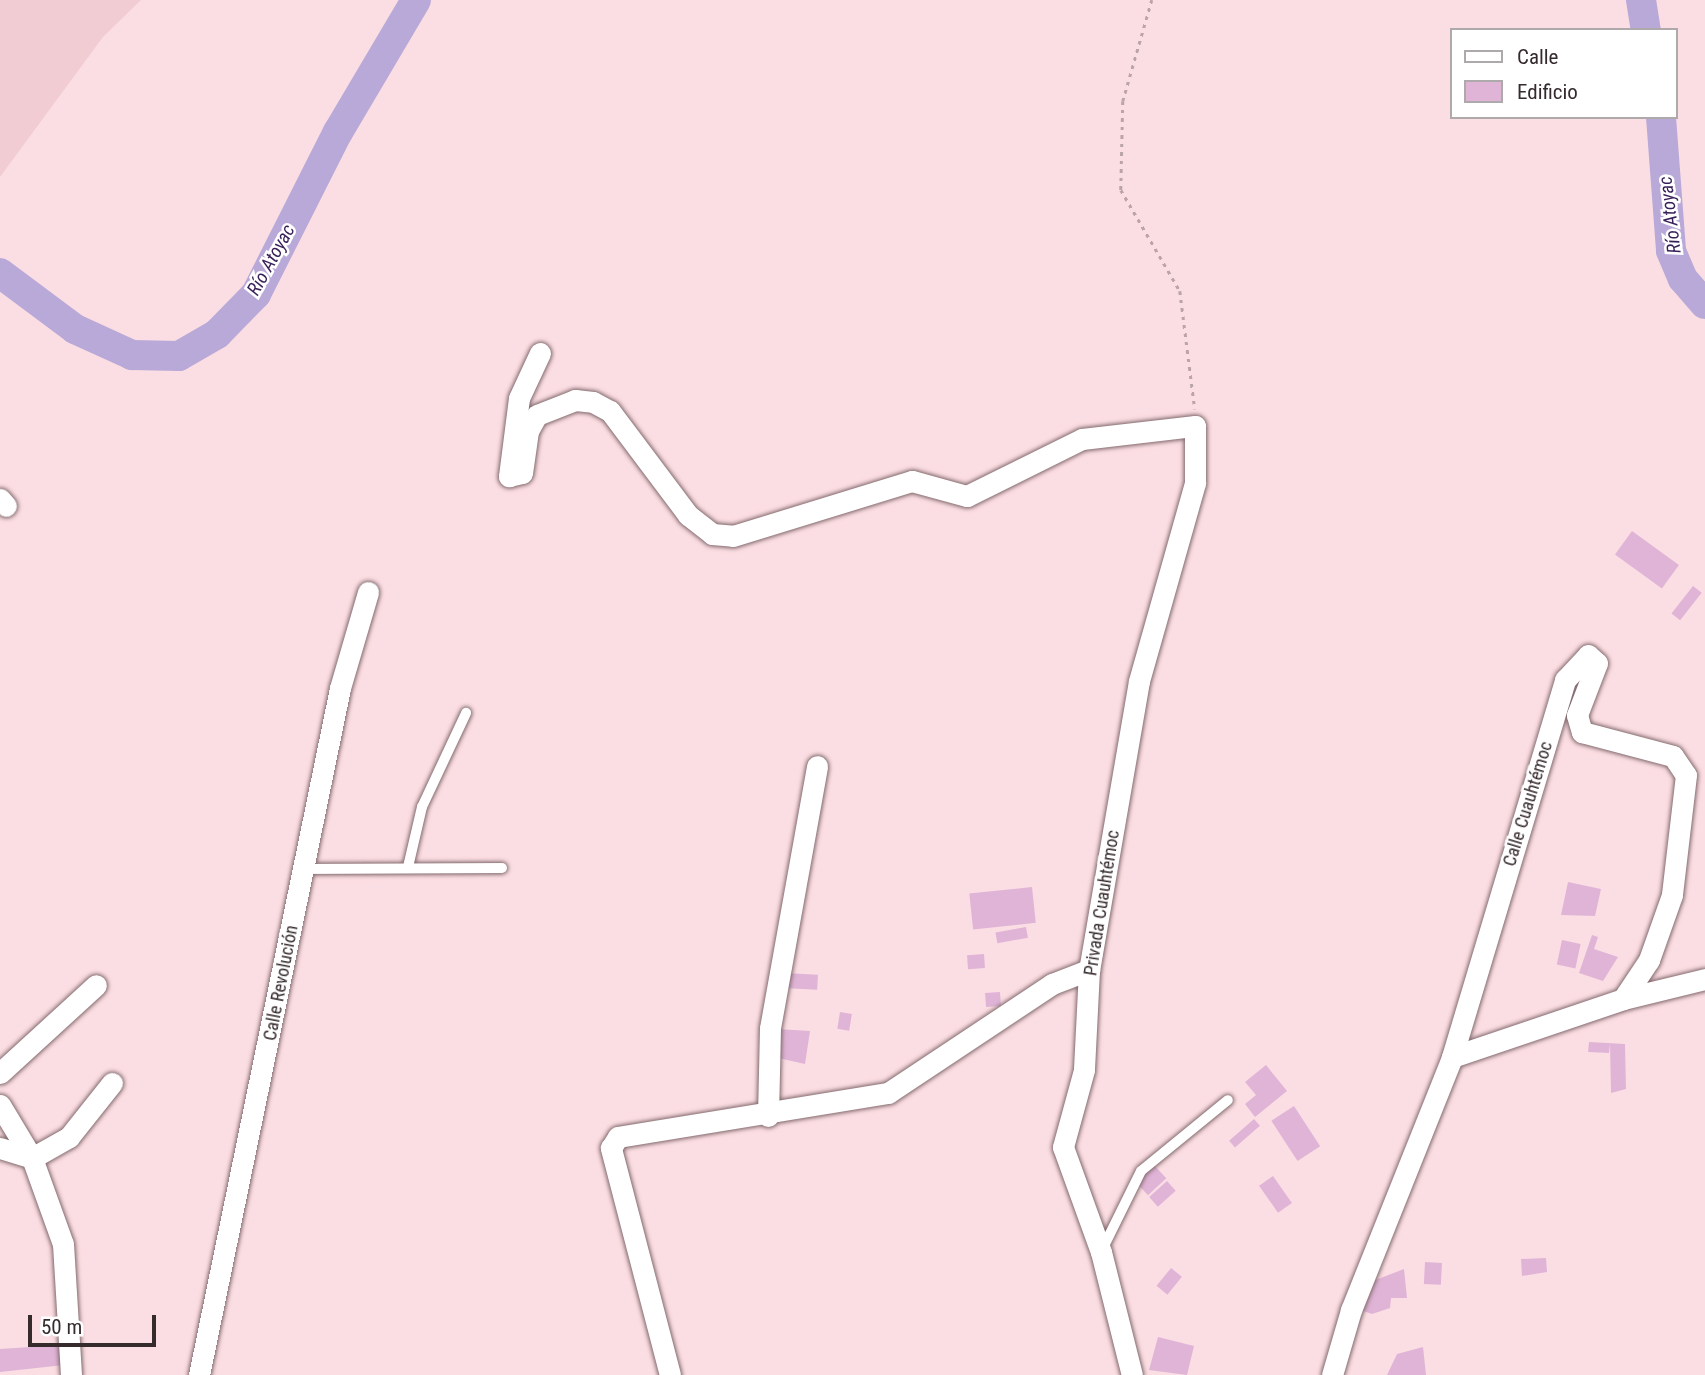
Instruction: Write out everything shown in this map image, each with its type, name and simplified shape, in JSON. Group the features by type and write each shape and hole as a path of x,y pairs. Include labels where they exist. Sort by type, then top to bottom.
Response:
{"street":[{"path":"540,353 519,398 509,476 522,473 528,430 537,415 575,400 593,402 610,411 688,515 712,534 733,537 912,481 967,496 1082,439 1195,426"},
{"name":"Privada Cuauhtémoc","path":"1132,1375 1101,1252 1063,1147 1084,1070 1089,970 1139,681 1195,483 1195,426"},
{"name":"Calle Revolución","path":"199,1375 340,688 368,592"},
{"name":"Calle Cuauhtémoc","path":"1332,1375 1351,1310 1452,1057 1565,680 1588,655 1597,663 1577,715 1583,732 1673,756 1686,775 1672,895 1650,960 1623,999"},
{"path":"768,1116 770,1028 817,766"},
{"path":"670,1375 611,1147 627,1130 768,1116 888,1093 1052,984 1089,970"},
{"path":"1452,1057 1623,999 1705,979"},
{"path":"0,1073 96,985"},
{"path":"0,1148 32,1158 69,1137 112,1083"},
{"path":"0,1105 32,1158 63,1244 71,1375"}],"lane":[{"path":"408,867 422,807 466,713"},
{"path":"304,869 502,868"},
{"path":"1101,1252 1141,1171 1228,1100"}],"path":[{"path":"1152,0 1124,101 1121,190 1180,290 1195,426"}],"shaded area":[{"path":"0,0 141,0 103,37 0,177"}],"building":[{"path":"1632,531 1679,565 1662,589 1615,554"},
{"path":"1693,586 1702,593 1680,620 1671,614"},
{"path":"1568,882 1601,889 1595,916 1561,915"},
{"path":"1032,887 1036,923 973,929 969,894"},
{"path":"1026,927 1028,938 997,943 995,932"},
{"path":"1592,935 1598,937 1594,949 1618,957 1603,981 1579,973"},
{"path":"1562,940 1581,944 1575,968 1557,964"},
{"path":"984,954 985,968 968,969 967,955"},
{"path":"784,973 818,975 817,990 783,988"},
{"path":"1000,992 1001,1006 986,1007 985,993"},
{"path":"840,1012 852,1014 849,1031 837,1029"},
{"path":"777,1029 810,1031 805,1064 774,1057"},
{"path":"1589,1042 1625,1044 1626,1089 1611,1093 1610,1044 1609,1053 1588,1052"},
{"path":"1266,1065 1287,1091 1255,1117 1245,1104 1256,1095 1245,1082"},
{"path":"1294,1106 1320,1146 1297,1161 1271,1121"},
{"path":"1254,1119 1260,1126 1235,1147 1229,1141"},
{"path":"1154,1165 1166,1178 1148,1195 1136,1182"},
{"path":"1273,1176 1292,1203 1278,1213 1259,1186"},
{"path":"1167,1181 1176,1191 1158,1207 1149,1197"},
{"path":"1546,1258 1547,1272 1522,1276 1521,1259"},
{"path":"1425,1262 1442,1263 1441,1285 1424,1284"},
{"path":"1171,1268 1182,1277 1167,1295 1157,1286"},
{"path":"1404,1269 1407,1298 1391,1298 1390,1308 1372,1314 1358,1309 1365,1284"},
{"path":"1158,1337 1194,1346 1187,1375 1149,1370"},
{"path":"62,1345 64,1365 0,1372 0,1349"},
{"path":"1423,1347 1426,1375 1387,1375 1397,1354"}],"waterway":[{"name":"Río Atoyac","path":"0,273 75,329 132,355 179,356 217,334 256,294 338,132 416,0"},
{"name":"Río Atoyac","path":"1641,0 1646,28"},
{"name":"Río Atoyac","path":"1661,119 1671,251 1683,279 1705,304"}]}
